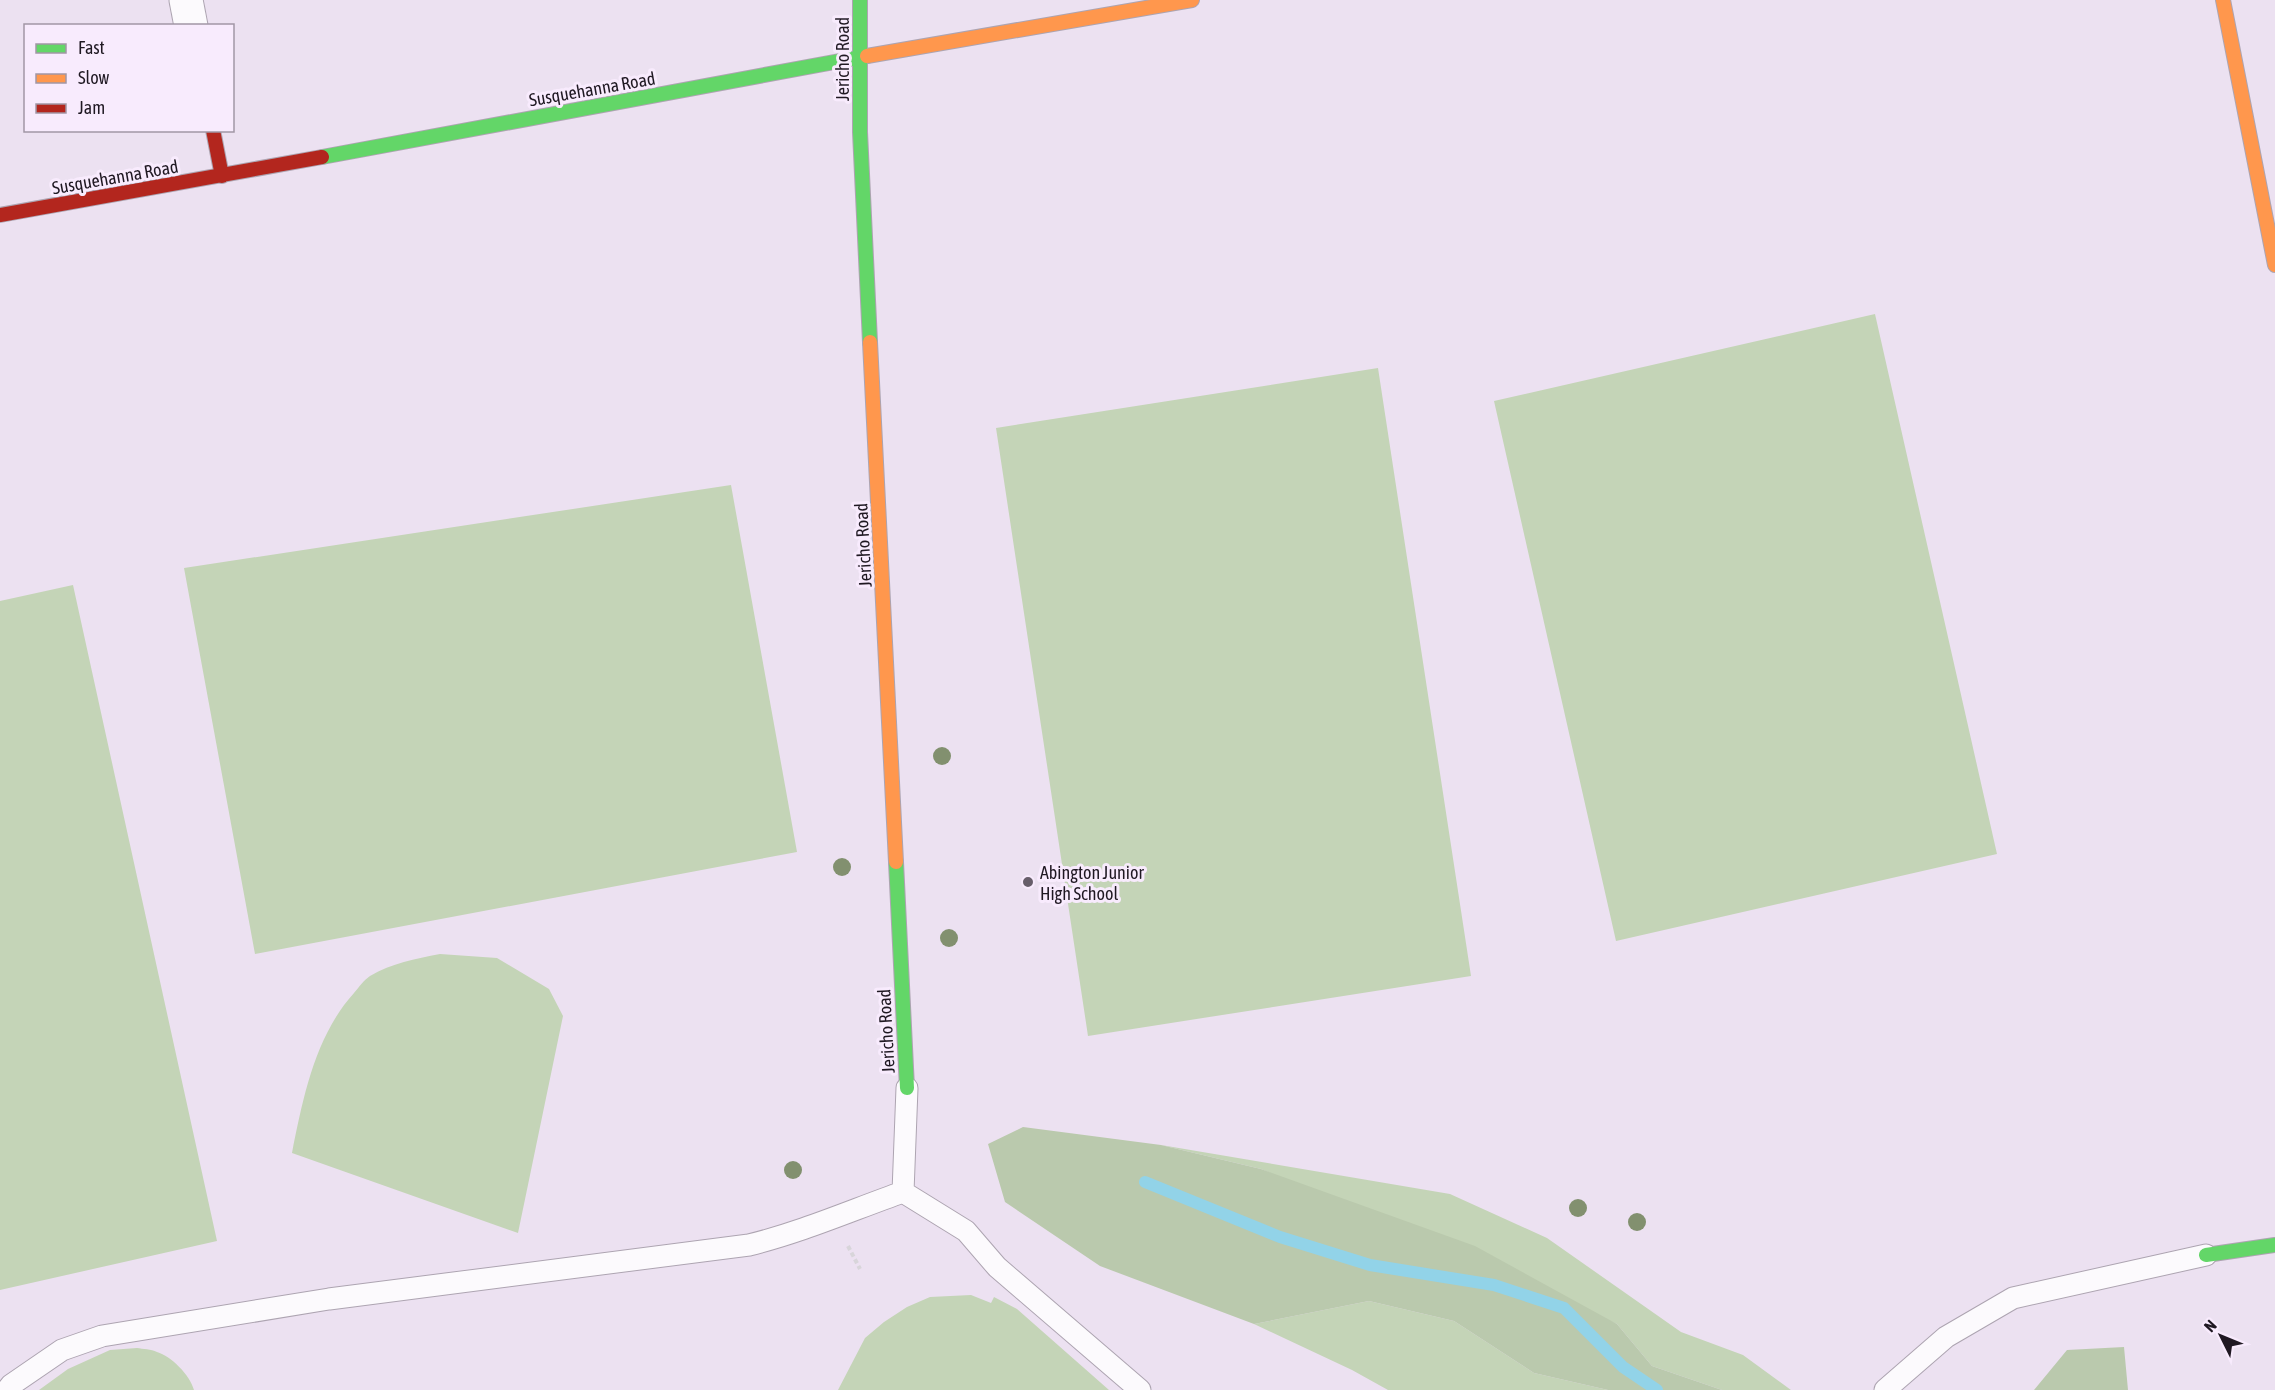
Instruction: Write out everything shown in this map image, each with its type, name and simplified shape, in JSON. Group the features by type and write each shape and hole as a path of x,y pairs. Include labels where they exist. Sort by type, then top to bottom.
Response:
{"street":[{"path":"186,0 191,24"},
{"name":"Jericho Road","path":"860,0 860,132 907,1088"},
{"name":"Susquehanna Road","path":"0,215 861,57 1192,0"},
{"path":"2223,0 2275,265"},
{"path":"213,132 222,176"},
{"path":"2206,1255 2275,1245"}],"lane":[{"path":"903,1192 907,1088"},
{"path":"7,1390 62,1350 102,1336 329,1299 749,1245 785,1236 832,1216 903,1192"},
{"path":"903,1192 966,1231 997,1267 1140,1390"},
{"path":"1885,1390 1946,1337 2013,1298 2206,1255"}],"path":[{"path":"843,1238 860,1269"}],"green space":[{"path":"1875,314 1997,854 1616,941 1494,401"},
{"path":"1378,368 1471,976 1088,1036 996,428"},
{"path":"731,485 797,852 255,954 184,568"},
{"path":"73,585 217,1241 0,1290 0,601"},
{"path":"440,954 497,958 549,989 563,1016 518,1233 292,1153 312,1068 329,1028 341,1010 370,976 395,965"},
{"path":"1023,1127 1161,1145 1261,1169 1475,1246 1617,1324 1652,1366 1722,1390 1608,1390 1534,1373 1454,1321 1369,1301 1254,1324 1100,1266 1005,1202 988,1144"},
{"path":"1161,1145 1450,1194 1547,1238 1681,1332 1743,1355 1791,1390 1722,1390 1652,1366 1617,1324 1261,1169"},
{"path":"971,1295 991,1303 994,1297 1017,1309 1109,1390 838,1390 865,1338 884,1322 907,1307 930,1297"},
{"path":"1369,1301 1454,1321 1534,1373 1608,1390 1388,1390 1352,1370 1254,1324"},
{"path":"2124,1347 2128,1390 2034,1390 2067,1350"},
{"path":"137,1348 152,1350 174,1362 184,1372 194,1390 39,1390 68,1369 110,1350"}],"waterway":[{"path":"1145,1182 1280,1237 1370,1265 1494,1285 1564,1308 1623,1367 1657,1390"}],"traffic: fast":[{"path":"860,0 860,132 870,342"},
{"path":"322,157 867,56"},
{"path":"896,862 907,1088"},
{"path":"2206,1255 2275,1245"}],"traffic: slow":[{"path":"867,56 1192,0"},
{"path":"2223,0 2275,265"},
{"path":"870,342 896,862"}],"traffic: jam":[{"path":"213,132 222,176"},
{"path":"0,215 322,157"}],"place":[{"name":"Abington Junior High School","path":"1028,882"}]}
